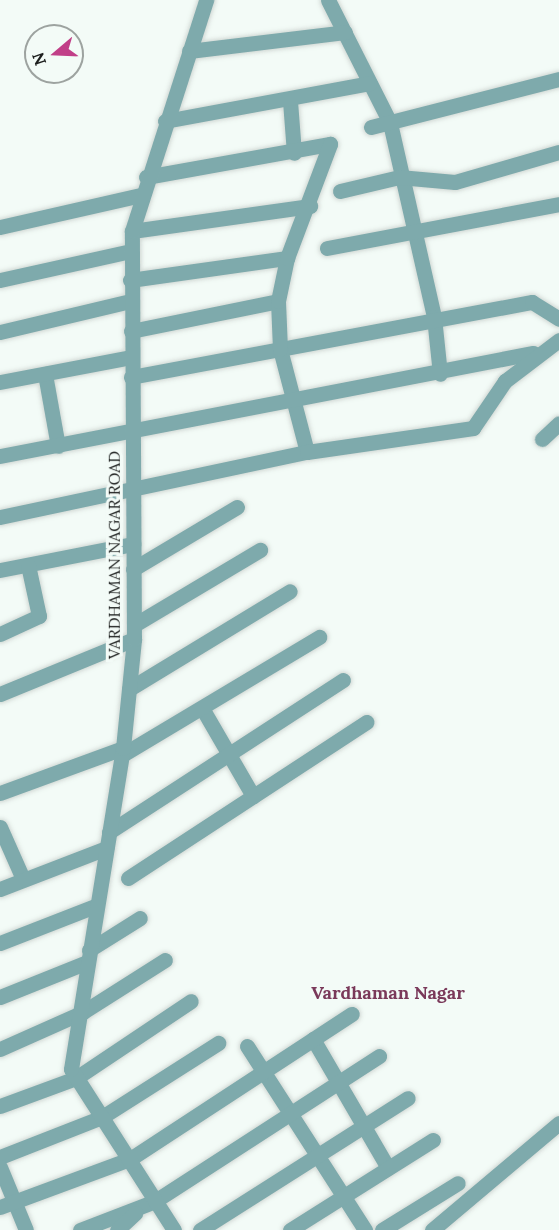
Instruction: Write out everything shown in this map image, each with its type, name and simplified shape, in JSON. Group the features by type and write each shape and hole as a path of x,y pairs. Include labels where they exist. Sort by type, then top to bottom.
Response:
{"street":[{"name":"VARDHAMAN NAGAR ROAD","path":"76,1078 71,1069 83,1012 88,956 122,751 134,632 130,301 132,231 146,177 206,0"},
{"path":"328,0 390,123 399,177 434,317 441,374"},
{"path":"189,51 345,32"},
{"path":"371,127 559,79"},
{"path":"165,121 290,101 370,83"},
{"path":"290,101 294,153"},
{"path":"146,177 294,153 330,144 310,206 286,258 278,301 280,349 307,452"},
{"path":"340,192 399,177 455,182 559,152"},
{"path":"0,227 141,195"},
{"path":"327,249 559,204"},
{"path":"132,231 310,206"},
{"path":"0,280 131,251"},
{"path":"130,280 286,258"},
{"path":"0,332 130,301"},
{"path":"131,331 278,301"},
{"path":"131,376 280,349 434,317 532,302 559,319"},
{"path":"0,517 133,493 307,452 472,428 505,381 540,351 559,340"},
{"path":"0,456 132,433 293,399 441,374 540,351"},
{"path":"0,382 131,357"},
{"path":"45,374 58,446"},
{"path":"542,439 559,423"},
{"path":"133,569 237,507"},
{"path":"0,570 133,544"},
{"path":"0,694 134,632 260,550"},
{"path":"0,634 39,616 28,565"},
{"path":"129,689 290,591"},
{"path":"0,792 122,751 202,708 319,637"},
{"path":"109,832 343,680"},
{"path":"202,708 253,796"},
{"path":"128,878 366,722"},
{"path":"0,827 23,879"},
{"path":"0,888 106,848"},
{"path":"0,943 96,906"},
{"path":"0,998 88,956 140,918"},
{"path":"0,1049 83,1012 165,960"},
{"path":"0,1106 76,1078 191,1000"},
{"path":"0,1208 130,1159 352,1014"},
{"path":"313,1038 388,1167"},
{"path":"0,1157 102,1117 218,1043"},
{"path":"247,1046 365,1230"},
{"path":"117,1230 149,1204 379,1056"},
{"path":"76,1078 130,1159 149,1204 174,1230"},
{"path":"200,1230 315,1154 408,1098"},
{"path":"432,1230 559,1123"},
{"path":"290,1230 434,1140"},
{"path":"0,1167 26,1230"},
{"path":"382,1230 458,1183"},
{"path":"80,1230 149,1204"}],"district":[{"name":"Vardhaman Nagar","path":"388,993"}]}
